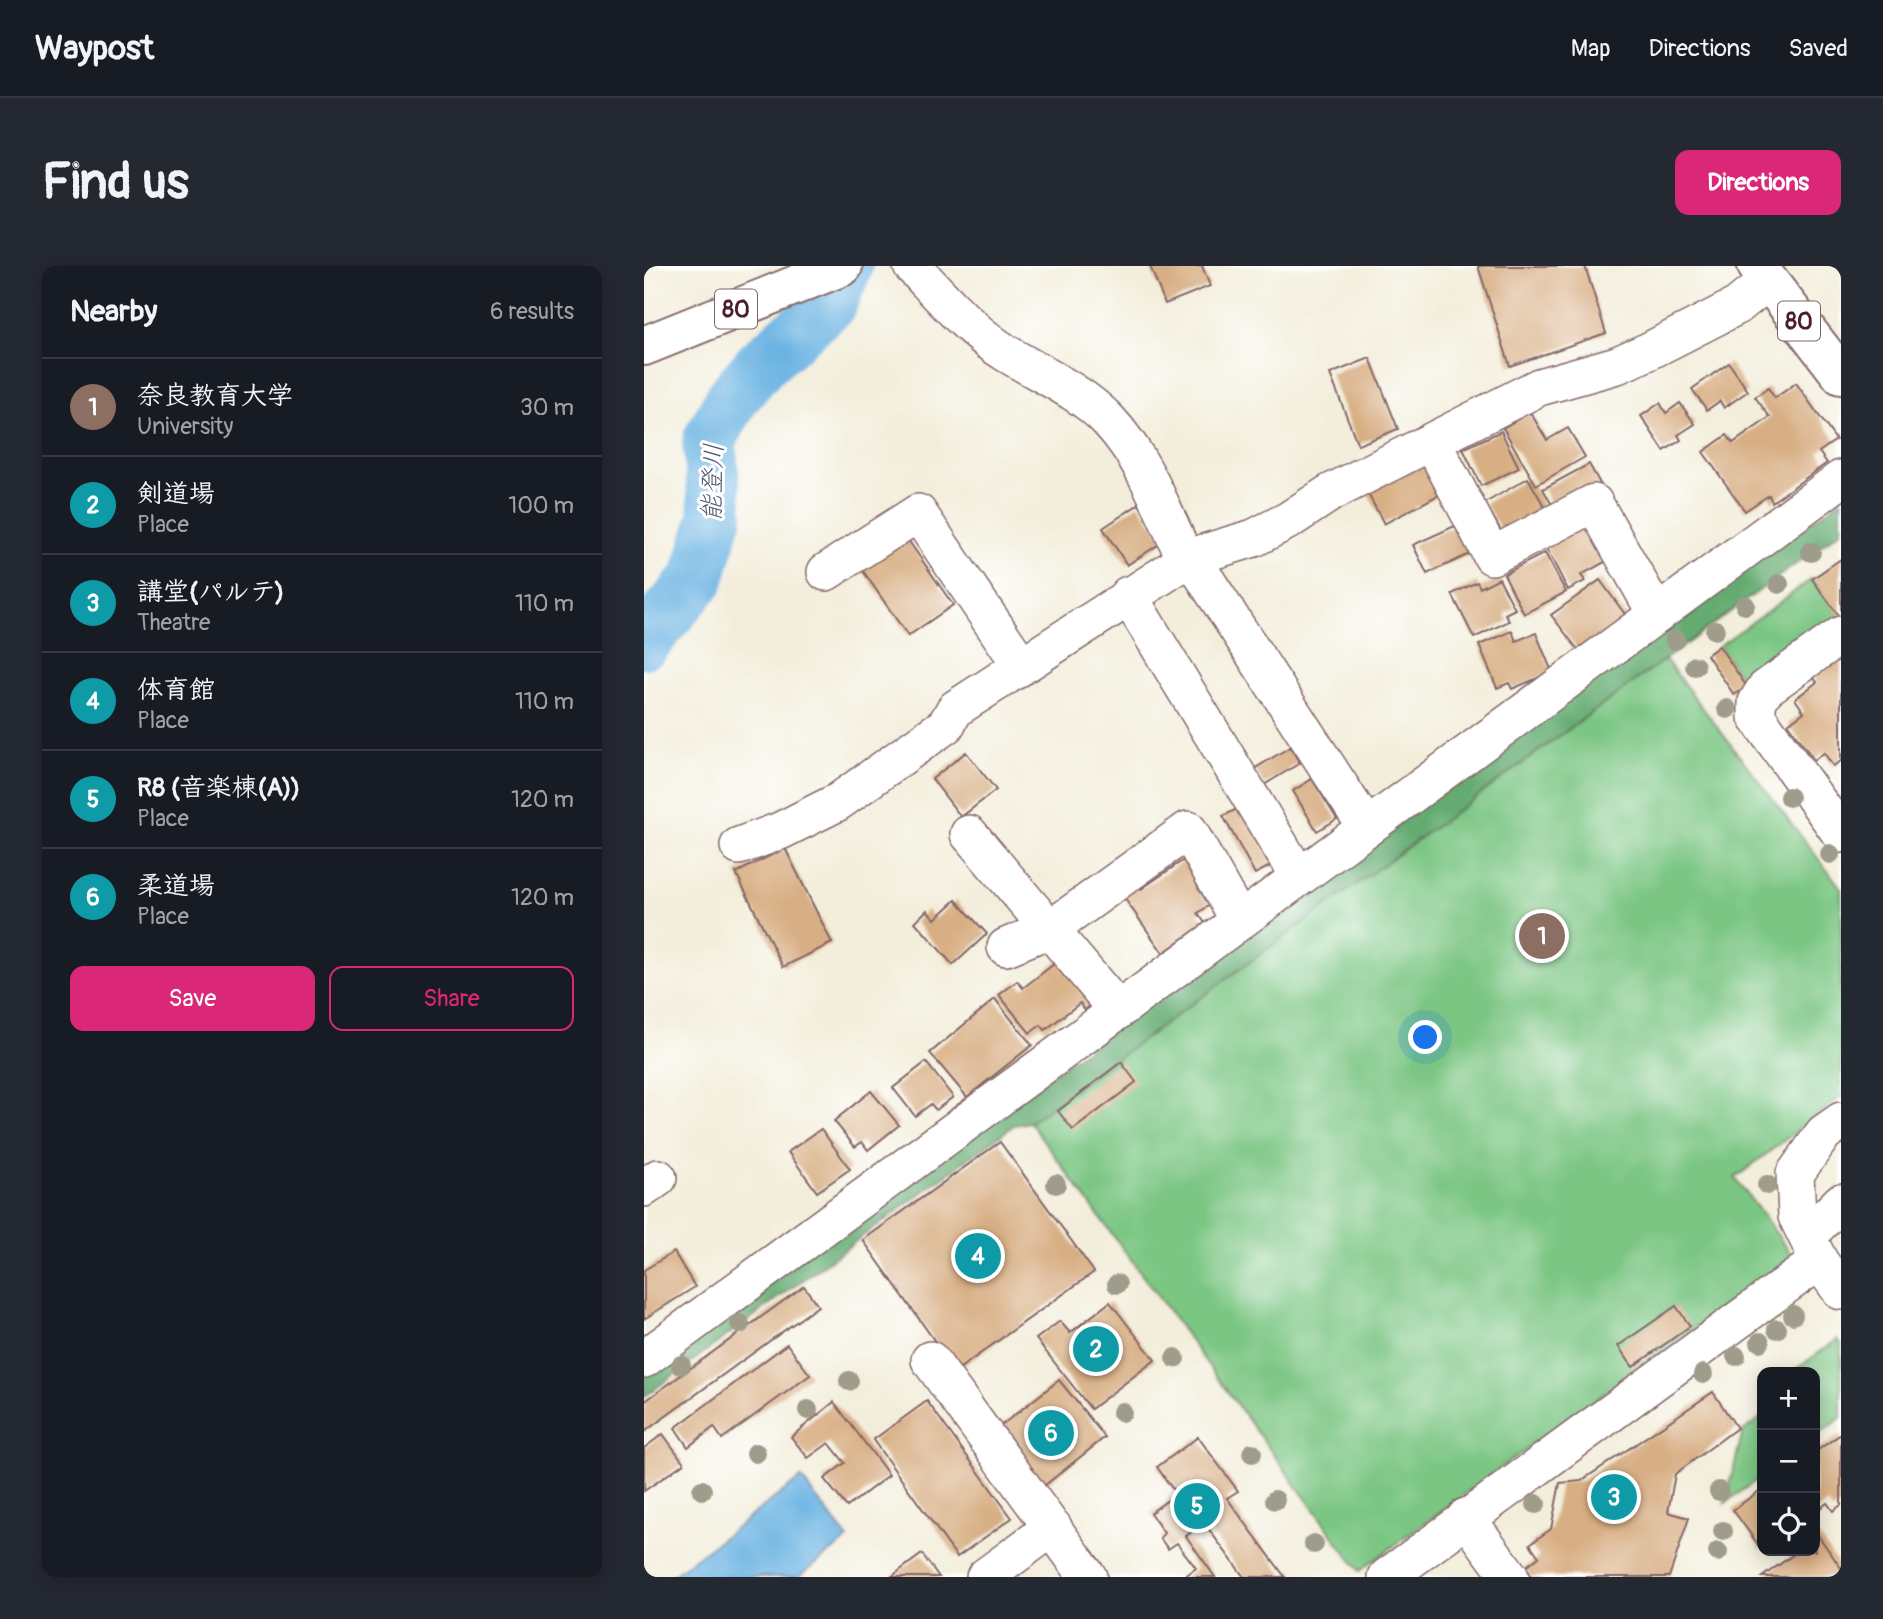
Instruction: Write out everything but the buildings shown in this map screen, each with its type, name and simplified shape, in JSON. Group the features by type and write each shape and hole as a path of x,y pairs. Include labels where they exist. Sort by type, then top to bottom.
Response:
{"main road":[{"name":"80","path":"644,346 832,268"},
{"name":"80","path":"1762,274 1841,375"}],"street":[{"path":"912,266 958,314 1004,352 1057,382 1108,420 1131,448 1188,558 1367,828"},
{"path":"739,846 780,831 838,802 946,725 955,709 1188,558 1254,538 1289,520 1330,493 1539,387 1618,365 1649,351 1737,306 1762,274"},
{"path":"1432,443 1492,556 1594,503 1657,615"},
{"path":"644,1359 1841,479"},
{"path":"826,572 918,513 1021,665"},
{"path":"1129,595 1299,877"},
{"path":"1841,635 1765,689 1757,702 1757,717 1841,834"},
{"path":"1006,947 1052,929 1188,830 1239,920"},
{"path":"969,834 1117,1009"},
{"path":"1841,1121 1824,1133 1795,1174 1797,1216 1813,1248 1841,1292"},
{"path":"1387,1577 1813,1248 1841,1202"},
{"path":"930,1360 1088,1577"},
{"path":"1466,1517 1510,1577"},
{"path":"985,1577 1053,1527"}],"green space":[{"path":"1841,500 1841,531 1030,1122 1014,1125 644,1397 644,1372"},
{"path":"1812,579 1840,617 1747,687 1719,646"},
{"path":"1665,659 1841,888 1841,1097 1735,1178 1793,1256 1359,1571 1030,1122"},
{"path":"1838,1339 1841,1344 1841,1418 1820,1433 1820,1367 1799,1367"},
{"path":"1757,1421 1757,1480 1725,1503 1743,1431"}],"water":[{"path":"801,1478 848,1539 798,1577 671,1577"}],"waterway":[{"name":"能登川","path":"644,642 698,578 716,515 709,441 733,397 760,365 830,303 846,266"}],"place":[{"name":"奈良教育大学","path":"1542,936"},
{"name":"体育館","path":"978,1256"},
{"name":"剣道場","path":"1096,1349"},
{"name":"柔道場","path":"1051,1433"},
{"name":"講堂(パルテ)","path":"1614,1497"},
{"name":"R8 (音楽棟(A))","path":"1197,1506"}]}
